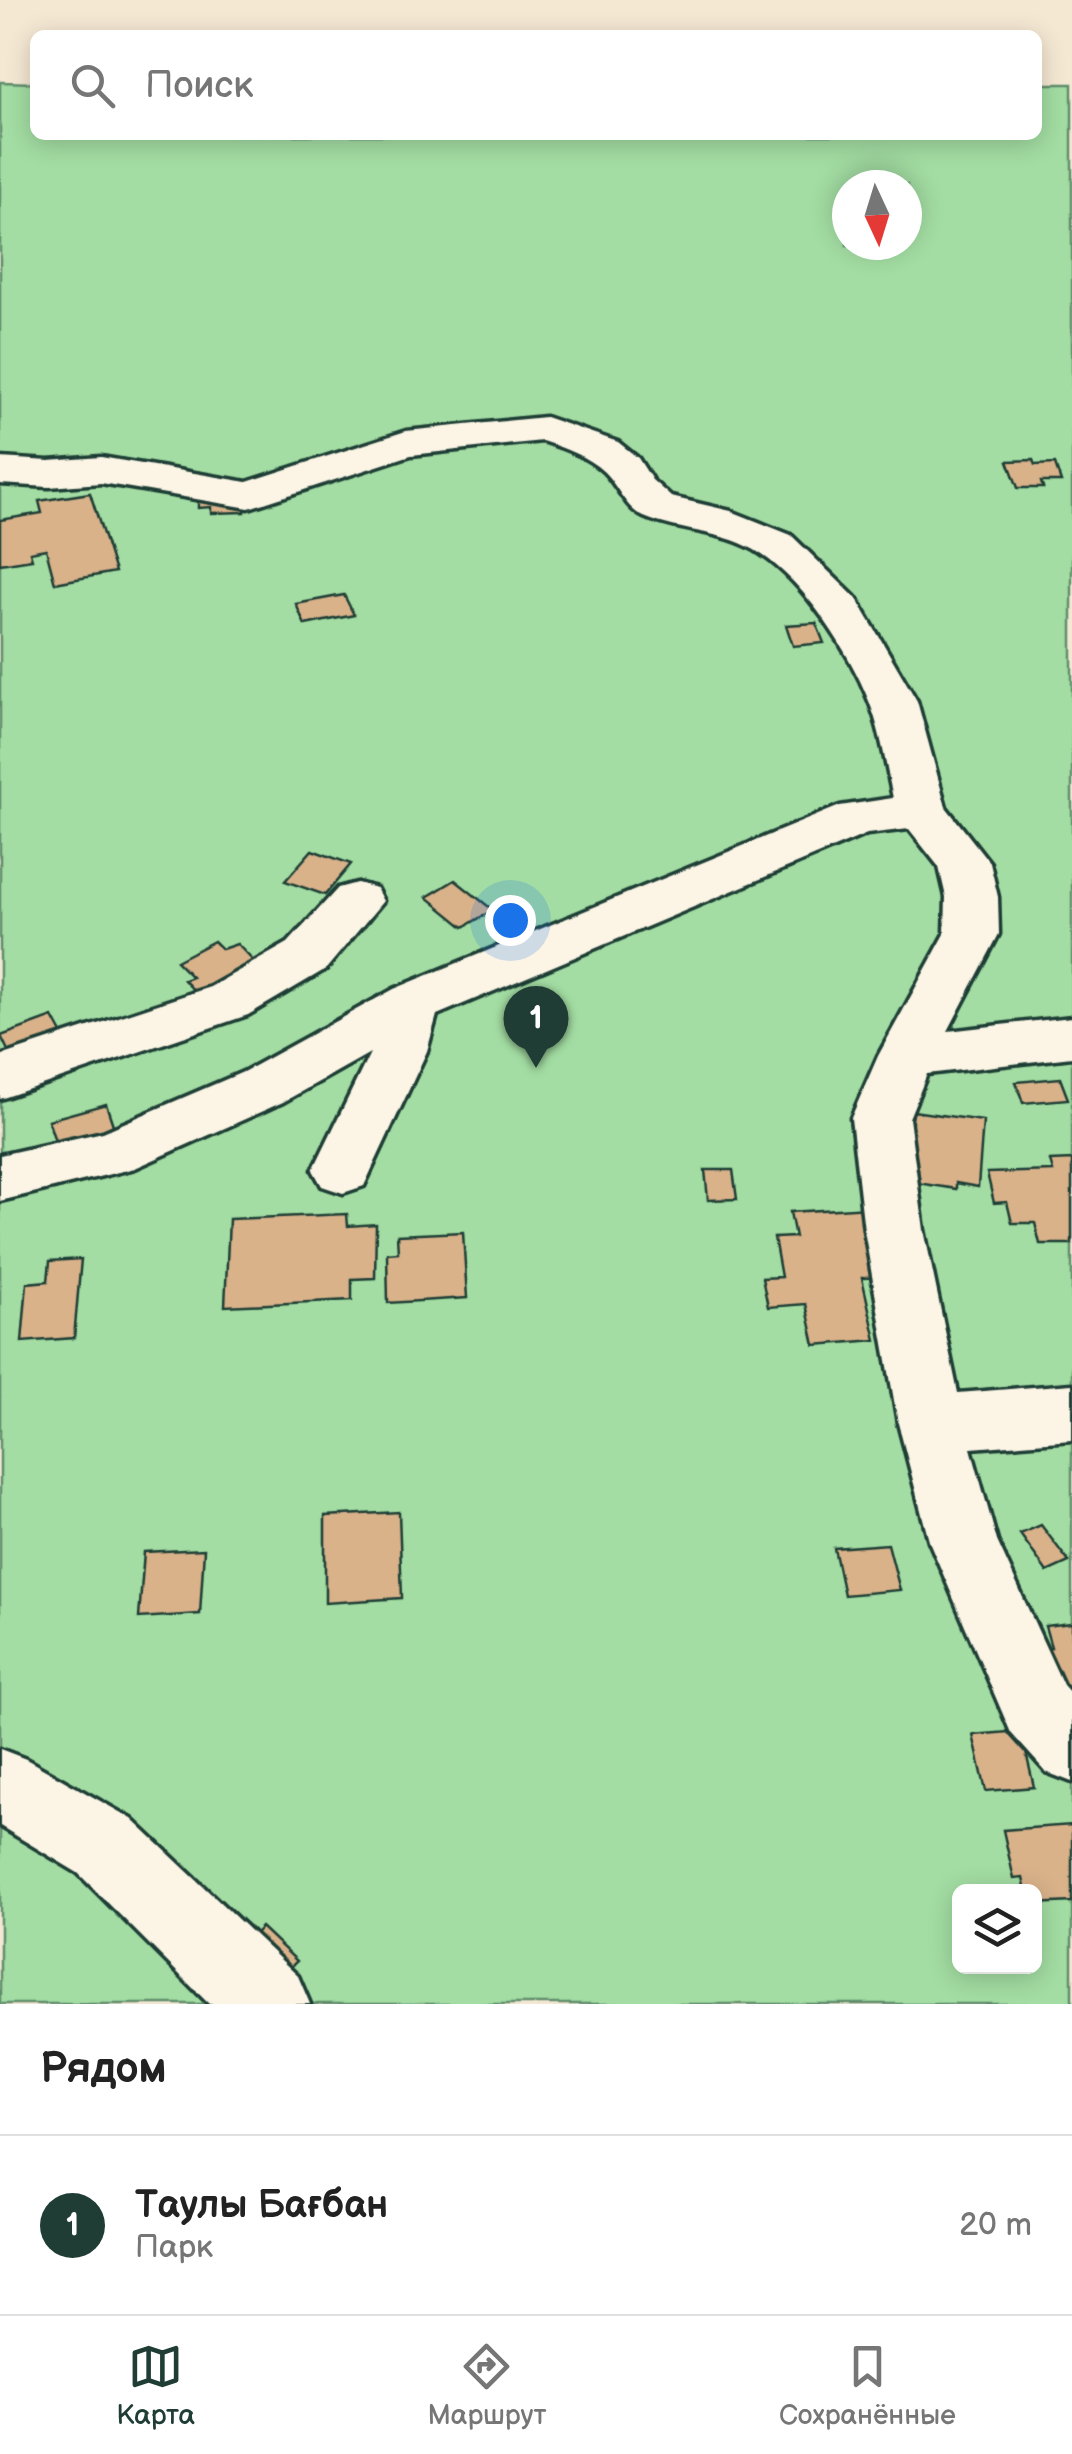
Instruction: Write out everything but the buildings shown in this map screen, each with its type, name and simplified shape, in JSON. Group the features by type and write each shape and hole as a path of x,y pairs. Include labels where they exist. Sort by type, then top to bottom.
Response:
{"street":[{"path":"0,471 49,474 100,470 249,494 406,443 545,429 603,451 623,467 636,488 657,508 730,525 776,544 834,599 893,701 922,812 964,863 972,897 972,934 906,1056 880,1118 894,1230 931,1423 963,1541 1037,1709 1072,1747"},
{"path":"0,1178 114,1152 263,1086 413,1004 858,818 922,812"},
{"path":"0,1078 230,1000 307,956 357,901"},
{"path":"342,1170 399,1051 413,1004"},
{"path":"906,1056 1072,1038"},
{"path":"931,1423 1072,1412"},
{"path":"0,1786 105,1846 270,2004"}],"green space":[{"path":"0,82 30,83 30,140 1042,140 1042,84 1072,84 1072,2004 0,2004"}],"place":[{"name":"Таулы Бағбан","path":"536,1068"}]}
